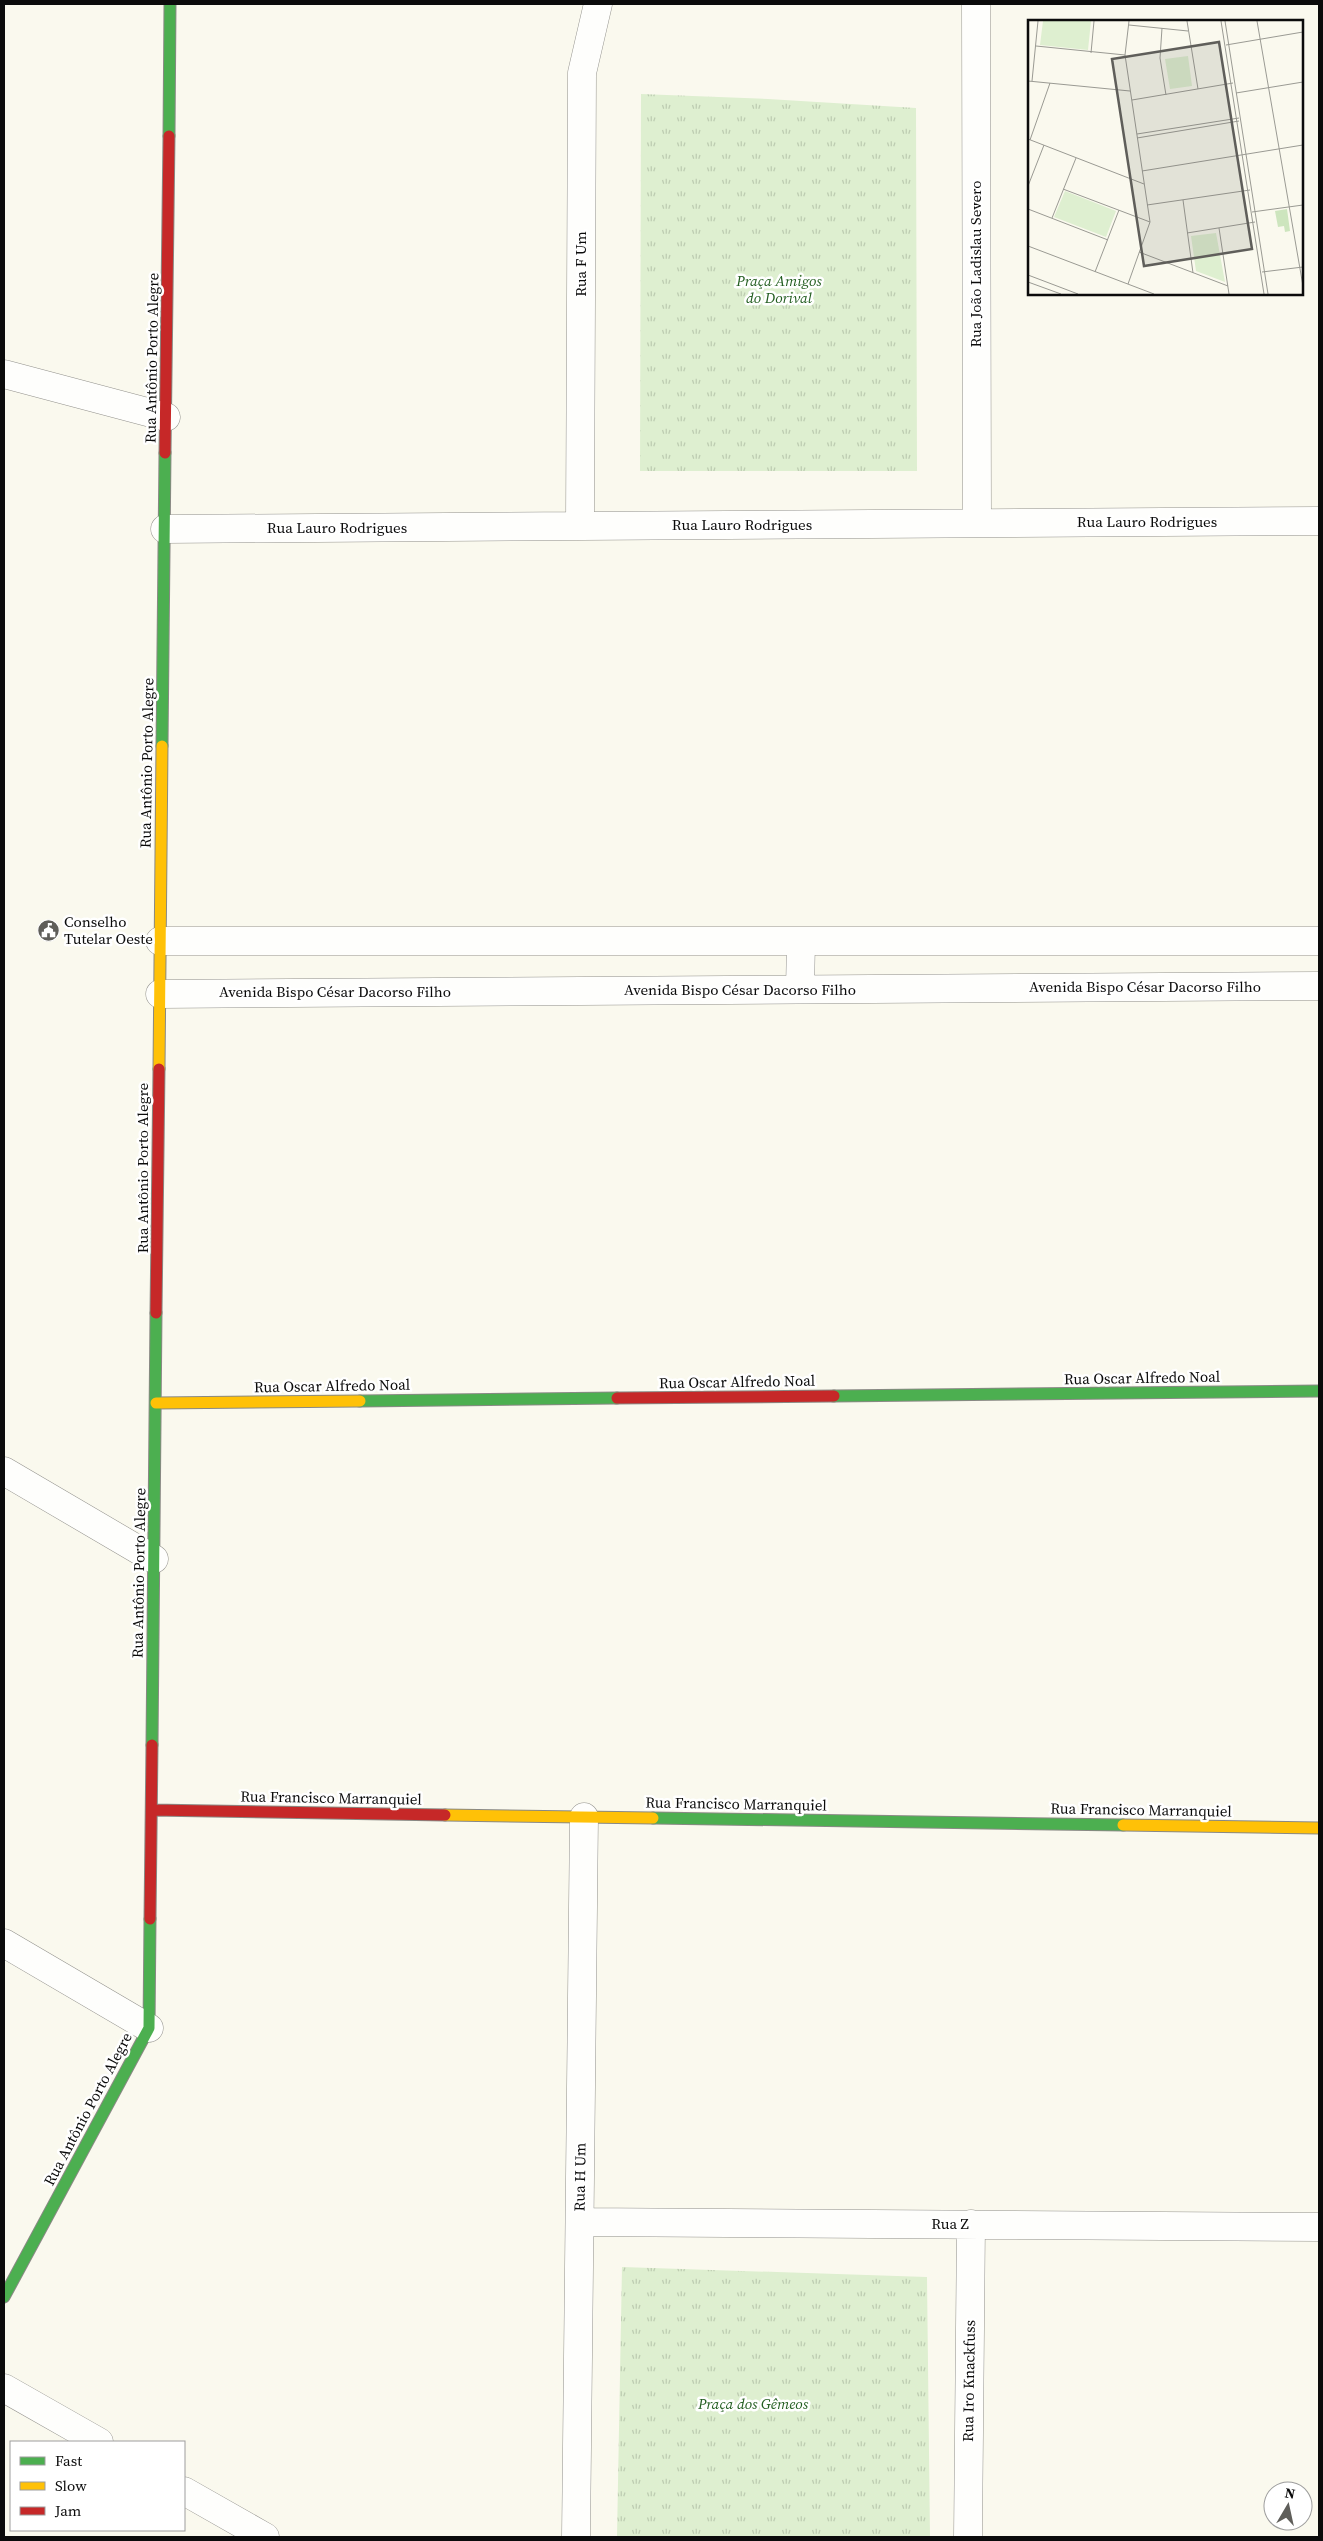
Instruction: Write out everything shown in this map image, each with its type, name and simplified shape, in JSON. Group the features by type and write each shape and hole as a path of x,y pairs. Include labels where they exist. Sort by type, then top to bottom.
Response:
{"street":[{"name":"Rua Antônio Porto Alegre","path":"4,2297 149,2028 170,4"},
{"name":"Rua F Um","path":"580,526 582,73 598,4"},
{"name":"Rua João Ladislau Severo","path":"976,4 977,523"},
{"path":"4,374 166,417"},
{"name":"Rua Lauro Rodrigues","path":"165,529 1319,521"},
{"path":"160,941 1319,941"},
{"path":"800,989 801,942"},
{"name":"Avenida Bispo César Dacorso Filho","path":"160,994 1319,986"},
{"name":"Rua Oscar Alfredo Noal","path":"156,1403 1319,1391"},
{"path":"4,1471 154,1559"},
{"name":"Rua Francisco Marranquiel","path":"152,1810 1319,1828"},
{"name":"Rua H Um","path":"576,2537 584,1817"},
{"path":"4,1943 149,2028"},
{"name":"Rua Z","path":"580,2222 1319,2227"},
{"name":"Rua Iro Knackfuss","path":"968,2537 971,2224"},
{"path":"4,2388 97,2441"},
{"path":"185,2492 265,2537"}],"green space":[{"name":"Praça Amigos do Dorival","path":"641,94 916,108 917,471 640,471"},
{"name":"Praça dos Gêmeos","path":"622,2267 927,2277 930,2537 617,2537"}],"traffic: fast":[{"path":"169,136 170,4"},
{"path":"162,746 165,453"},
{"path":"152,1745 156,1313"},
{"path":"834,1396 1319,1391"},
{"path":"360,1401 617,1398"},
{"path":"653,1818 1123,1825"},
{"path":"4,2297 149,2028 150,1919"}],"traffic: slow":[{"path":"159,1069 162,746"},
{"path":"156,1403 360,1401"},
{"path":"445,1815 653,1818"},
{"path":"1123,1825 1319,1828"}],"traffic: jam":[{"path":"165,453 169,136"},
{"path":"156,1313 159,1069"},
{"path":"617,1398 834,1396"},
{"path":"150,1919 152,1745"},
{"path":"152,1810 445,1815"}],"place":[{"name":"Conselho Tutelar Oeste","path":"48,931"}]}
